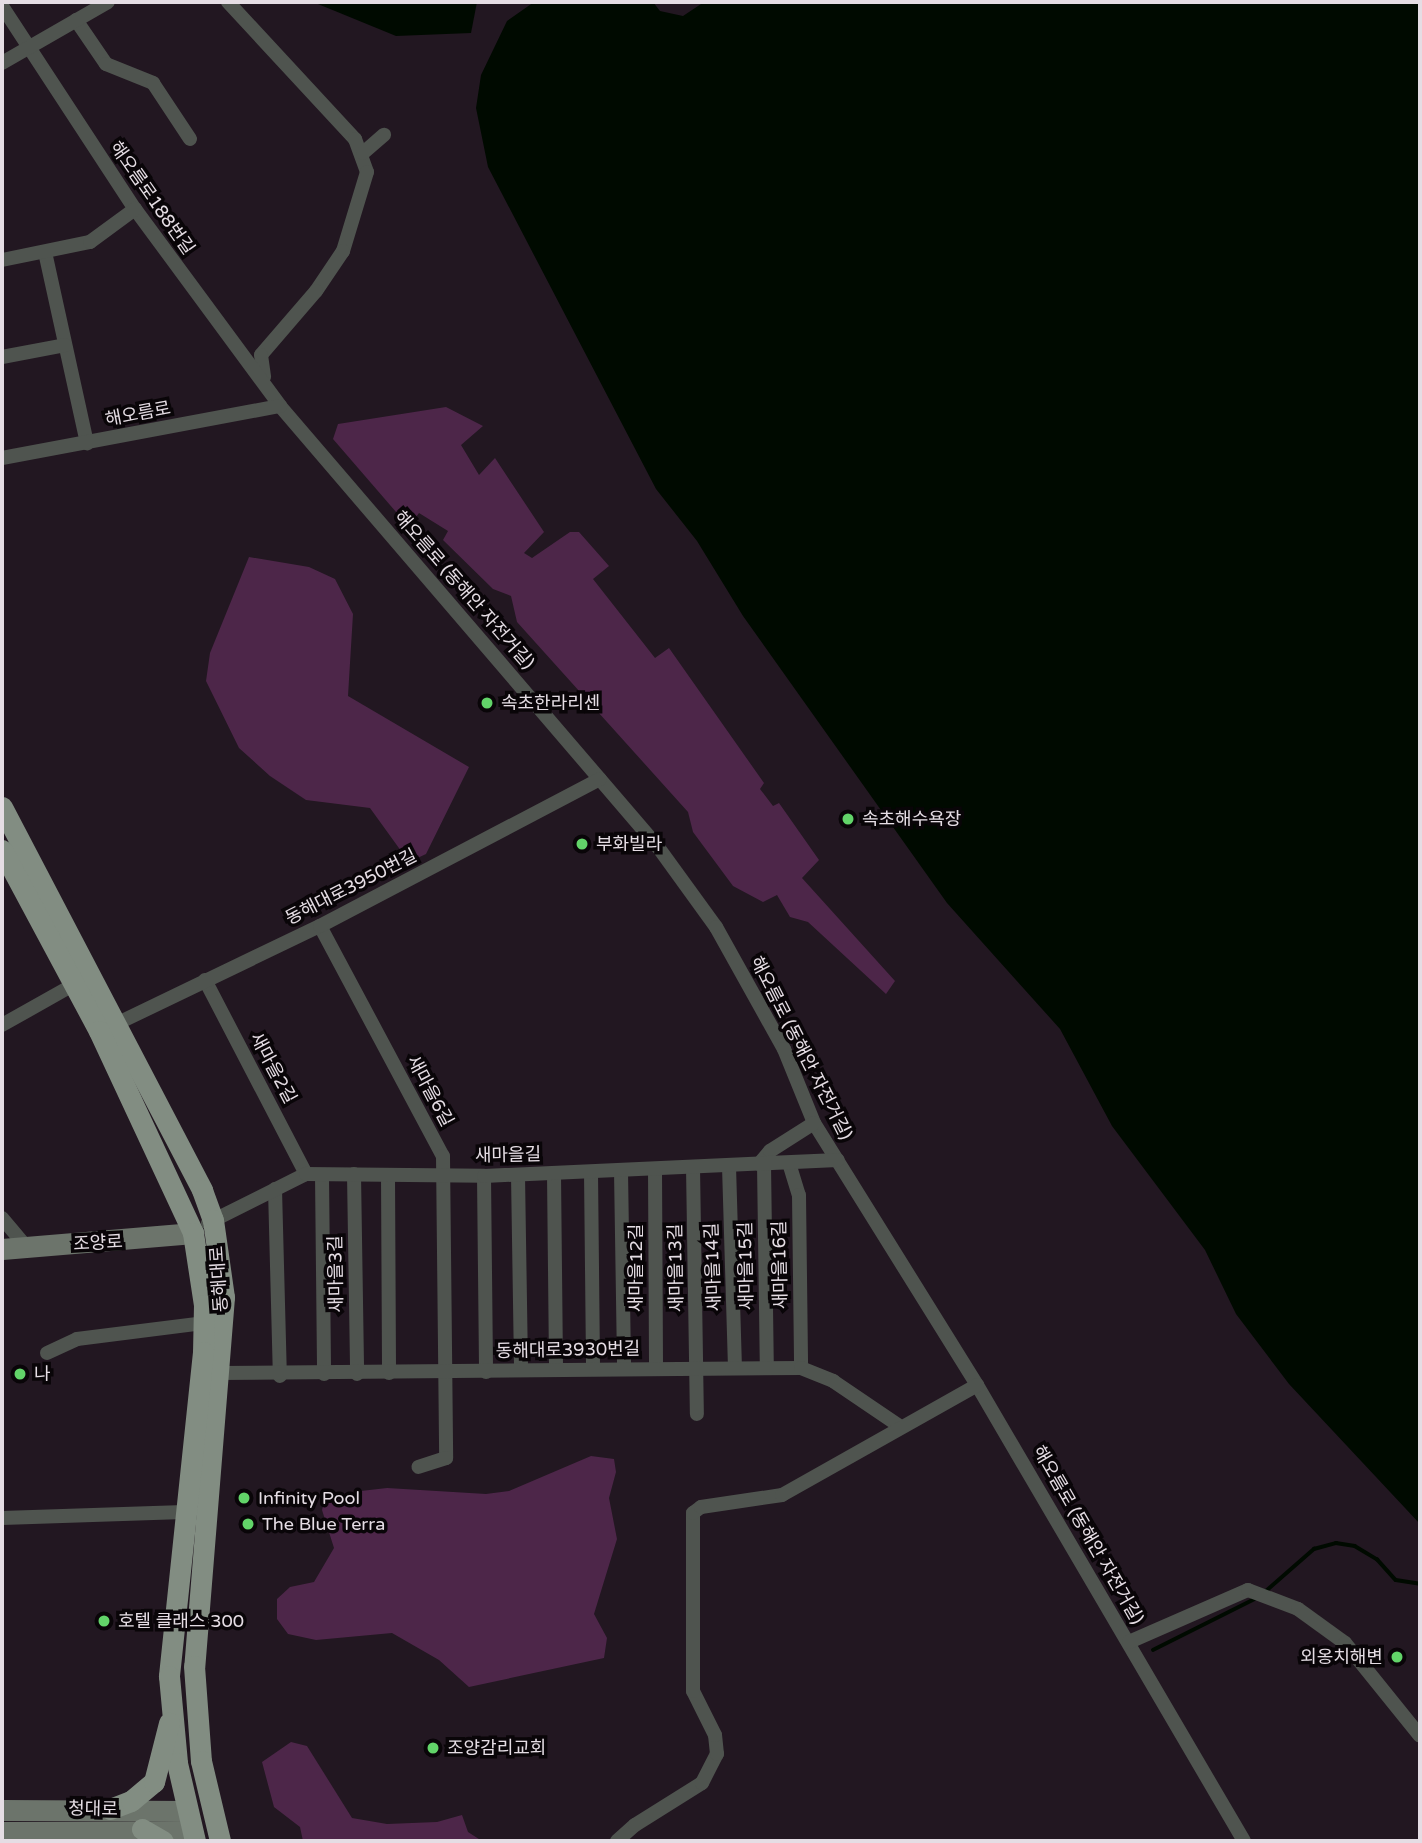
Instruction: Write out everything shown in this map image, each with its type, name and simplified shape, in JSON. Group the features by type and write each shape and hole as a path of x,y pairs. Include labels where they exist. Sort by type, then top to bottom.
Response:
{"main road":[{"name":"동해대로","path":"2,807 82,980 193,1233 203,1323 169,1665 171,1718 185,1811 193,1837"},
{"name":"동해대로","path":"2,850 82,980 116,1024 202,1190 213,1220 224,1297 194,1666 198,1740 216,1828"},
{"path":"110,1809 131,1801 154,1782 171,1718"},
{"path":"185,1811 216,1828"},
{"path":"193,1837 216,1828"},
{"path":"142,1829 163,1841"}],"street":[{"path":"2,63 108,2"},
{"path":"228,2 355,139 363,153 367,172 343,251 316,291 261,355 261,371 281,406"},
{"name":"해오름로188번길","path":"2,6 135,209 281,406"},
{"path":"76,20 106,64 153,83 190,139"},
{"path":"363,153 384,135"},
{"path":"2,260 90,242 135,209"},
{"path":"45,252 87,443"},
{"path":"2,357 65,345"},
{"name":"해오름로","path":"2,458 281,406"},
{"name":"해오름로 (동해안 자전거길)","path":"281,406 658,847 716,927 784,1049 814,1123 977,1385 1244,1841"},
{"name":"동해대로3950번길","path":"116,1024 320,926 600,779"},
{"name":"새마을6길","path":"320,926 443,1156 446,1458 418,1467"},
{"path":"2,1025 82,980"},
{"name":"새마을2길","path":"205,980 306,1174"},
{"path":"761,1164 770,1151 814,1123"},
{"name":"새마을길","path":"193,1233 213,1220 306,1174 484,1176 838,1160"},
{"name":"새마을16길","path":"789,1163 799,1195 801,1368"},
{"name":"새마을15길","path":"761,1164 767,1368"},
{"name":"새마을14길","path":"729,1166 735,1367"},
{"name":"새마을13길","path":"693,1167 697,1415"},
{"name":"새마을12길","path":"655,1169 656,1368"},
{"path":"621,1171 624,1367"},
{"path":"591,1172 593,1368"},
{"name":"새마을3길","path":"354,1174 357,1374"},
{"path":"554,1174 556,1368"},
{"path":"322,1175 324,1374"},
{"path":"388,1175 389,1373"},
{"path":"517,1175 521,1369"},
{"path":"484,1176 486,1372"},
{"path":"275,1189 279,1376"},
{"path":"2,1218 26,1247"},
{"name":"조양로","path":"2,1249 193,1233"},
{"path":"47,1353 77,1339 203,1323"},
{"name":"동해대로3930번길","path":"219,1373 279,1376 556,1368 801,1368 833,1381 901,1427"},
{"path":"617,1841 635,1825 702,1783 717,1754 715,1735 693,1691 693,1513 701,1507 782,1495 977,1385"},
{"path":"2,1518 184,1511"},
{"path":"1129,1642 1248,1590 1298,1609 1345,1643 1420,1736"},
{"name":"청대로","path":"2,1810 185,1811"},
{"name":"청대로","path":"2,1832 142,1829 193,1837"}],"shaded area":[{"path":"313,2 477,2 471,33 396,36"},
{"path":"534,2 653,2 660,11 683,16 704,2 1420,2 1420,1524 1289,1384 1236,1314 1205,1250 1112,1126 1060,1029 947,903 743,616 697,541 656,489 488,167 476,108 481,75 507,21"},
{"path":"446,407 483,426 461,445 479,475 495,458 544,532 524,553 532,558 570,532 579,532 609,566 593,579 655,658 669,648 764,783 760,789 773,806 779,803 819,860 802,878 895,981 886,994 808,922 790,917 777,895 763,902 733,886 693,832 688,812 517,622 511,596 493,589 443,540 448,531 419,513 409,527 333,439 338,424"},
{"path":"249,557 309,567 335,579 353,614 348,696 469,767 426,854 409,862 370,808 306,800 270,776 239,748 206,681 210,653"},
{"path":"591,1456 614,1459 616,1472 609,1498 617,1539 594,1614 607,1638 604,1658 469,1687 439,1660 392,1633 316,1640 288,1634 277,1619 277,1599 290,1587 314,1582 334,1548 322,1510 326,1495 387,1488 486,1494 509,1491"},
{"path":"291,1742 307,1746 352,1818 387,1824 437,1822 462,1815 468,1832 482,1841 303,1841 300,1827 274,1807 262,1762"}],"waterway":[{"path":"1266,1591 1314,1549 1336,1543 1355,1546 1377,1559 1396,1580 1420,1584"},
{"path":"1153,1650 1257,1598"}],"place":[{"name":"속초한라리센","path":"487,703"},
{"name":"속초해수욕장","path":"848,819"},
{"name":"부화빌라","path":"582,844"},
{"name":"나","path":"20,1374"},
{"name":"Infinity Pool","path":"244,1498"},
{"name":"The Blue Terra","path":"248,1524"},
{"name":"호텔 클래스 300","path":"104,1621"},
{"name":"외옹치해변","path":"1397,1657"},
{"name":"조양감리교회","path":"433,1748"}]}
